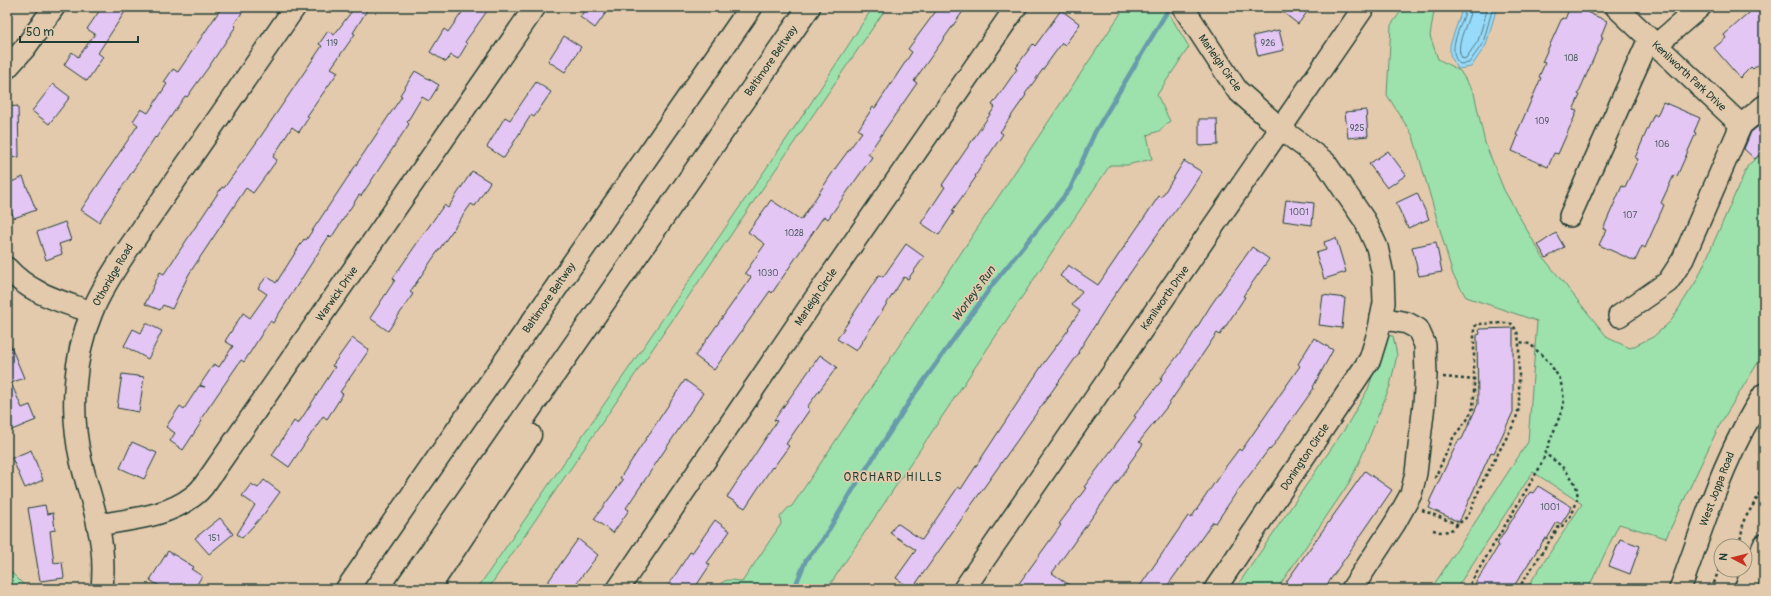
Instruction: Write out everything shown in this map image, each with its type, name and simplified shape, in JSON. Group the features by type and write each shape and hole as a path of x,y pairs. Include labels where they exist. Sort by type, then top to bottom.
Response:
{"highway":[{"name":"Baltimore Beltway","path":"347,589 751,7"},
{"name":"Baltimore Beltway","path":"405,589 809,7"},
{"path":"428,589 630,285 643,247"}],"street":[{"path":"7,68 25,48 54,7"},
{"name":"Othoridge Road","path":"102,589 103,561 98,525 76,435 75,408 79,360 92,312 107,282 128,249 295,7"},
{"name":"Warwick Drive","path":"98,525 158,514 178,506 194,497 207,482 536,7"},
{"name":"Marleigh Circle","path":"618,589 809,307 1016,7"},
{"name":"Marleigh Circle","path":"1183,7 1237,90 1281,129"},
{"name":"Kenilworth Drive","path":"964,589 1364,7"},
{"name":"Kenilworth Park Drive","path":"1616,7 1741,125"},
{"path":"1570,216 1653,42 1700,7"},
{"path":"1619,316 1668,282 1683,259 1741,125 1764,106"},
{"name":"Donington Circle","path":"1215,589 1370,359 1384,303 1383,275 1377,247 1365,221 1325,162 1281,129"},
{"path":"7,268 14,277 29,288 44,296 92,312"},
{"path":"1352,589 1395,523 1411,494 1416,473 1423,412 1426,375 1425,345 1418,329 1407,323 1381,318"},
{"name":"West Joppa Road","path":"1680,589 1717,484 1735,444 1762,403"},
{"path":"1745,589 1762,555"}],"path":[{"path":"1432,530 1450,532 1468,516 1483,481 1515,422 1519,408 1519,342 1517,331 1512,324 1477,324 1474,328 1473,408 1467,420 1454,436 1433,483"},
{"path":"1468,589 1532,482 1545,454 1564,405 1560,379 1544,356 1530,344 1519,342"},
{"path":"1447,377 1474,380"},
{"path":"1518,589 1560,525 1562,526 1571,516 1576,504 1577,490 1568,473 1553,458 1545,454"},
{"path":"1741,538 1744,520 1758,497 1764,480"},
{"path":"1424,503 1421,509 1458,525"},
{"path":"1712,589 1716,578"}],"green space":[{"path":"873,7 887,7 488,589 477,589 805,112"},
{"path":"1125,7 1165,7 1189,47 1157,95 1170,121 1159,131 1147,135 1152,159 1127,165 1110,165 827,589 716,589 719,585 728,580 742,582 781,524 780,517 788,508 792,506"},
{"path":"1404,7 1437,7 1434,11 1430,36 1438,59 1460,71 1474,93 1485,143 1504,190 1542,256 1608,338 1630,348 1653,337 1671,321 1697,280 1748,165 1764,152 1764,353 1720,424 1666,538 1619,524 1588,589 1526,589 1582,504 1533,472 1456,589 1431,589 1528,442 1537,321 1466,297 1453,275 1413,136 1387,95 1391,25"},
{"path":"1386,335 1393,336 1397,355 1390,386 1361,458 1349,483 1277,589 1235,589 1346,427 1368,389"},
{"path":"7,568 28,589 7,589"}],"water":[{"path":"1463,7 1497,7 1486,45 1471,67 1458,69 1450,55 1450,45"}],"building":[{"path":"102,7 128,7 98,53 103,57 87,81 64,65 72,52 78,57 95,34 87,29"},
{"path":"222,7 246,7 234,24 236,26 210,65 187,97 185,96 156,138 155,137 99,222 81,210 138,125 133,121 141,109 148,113 167,84 164,82 173,69 178,72"},
{"path":"355,7 369,7 353,33 355,34 331,68 338,72 307,116 309,117 299,132 292,127 273,157 277,160 253,193 246,188 189,274 172,309 163,305 160,310 145,304 160,272 164,274 222,187 224,188 261,136 322,46 319,44 328,31 334,35"},
{"path":"466,7 490,7 465,42 467,44 458,59 451,55 446,62 430,52 444,29 448,32"},
{"path":"587,7 610,7 595,28 580,17"},
{"path":"939,7 966,7 914,81 917,83 868,154 872,157 828,219 824,216 772,293 770,291 714,370 695,356 751,277 745,273 765,244 748,232 771,200 801,220 862,132 858,130 873,107 875,108 912,52 908,49"},
{"path":"1276,7 1311,7 1298,24"},
{"path":"1570,7 1575,7 1607,21 1601,36 1603,37 1578,94 1580,95 1573,110 1577,111 1558,154 1554,153 1548,167 1512,151 1518,136 1516,135 1541,78 1539,77 1545,63 1542,62 1562,18 1565,19"},
{"path":"1756,7 1764,7 1764,60 1753,69 1751,67 1740,78 1714,48 1726,38 1724,35"},
{"path":"1061,10 1080,24 1065,45 1062,43 1025,94 1026,95 1000,132 1003,134 975,176 976,177 952,211 954,212 939,235 921,223 945,187 942,185 995,107 992,105 1017,69 1015,68 1033,44 1035,46"},
{"path":"1279,30 1284,50 1258,56 1253,36"},
{"path":"564,36 581,47 565,72 548,61"},
{"path":"415,71 439,85 429,101 422,97 407,122 409,124 361,196 359,195 331,238 329,236 273,323 270,321 244,362 241,360 200,420 202,421 183,450 170,441 175,433 166,427 180,406 184,409 199,386 205,387 200,385 214,364 219,367 233,346 225,341 243,313 250,318 267,294 258,288 267,276 276,283 304,239 306,240 402,96 400,95"},
{"path":"536,82 551,92 534,117 531,115 504,158 487,147 505,117 510,120"},
{"path":"53,84 70,97 49,124 32,111"},
{"path":"1663,102 1700,118 1694,132 1696,133 1677,176 1674,175 1661,203 1664,205 1645,248 1642,246 1635,261 1599,245 1606,230 1603,229 1622,186 1625,187 1638,159 1635,158 1654,114 1657,116"},
{"path":"18,106 19,157 7,158 7,107"},
{"path":"1366,110 1368,136 1348,138 1345,112"},
{"path":"1199,119 1217,119 1218,145 1199,146"},
{"path":"1764,122 1764,149 1755,159 1744,149 1751,132"},
{"path":"1388,151 1406,175 1387,188 1369,164"},
{"path":"1184,161 1202,172 1109,303 1078,352 1079,353 912,589 896,578 916,550 890,533 897,523 922,540 958,487 961,489 1045,361 1069,329 1068,328 1080,311 1072,305 1082,291 1060,276 1068,265 1098,285 1159,196 1161,198"},
{"path":"472,171 490,182 475,206 471,204 429,264 410,292 413,294 388,331 370,318 395,280 393,278 413,249 444,205 448,208"},
{"path":"23,177 36,210 14,218 7,201 7,184"},
{"path":"1417,193 1429,219 1408,228 1396,203"},
{"path":"1286,200 1314,203 1312,225 1283,221"},
{"path":"65,222 71,240 59,244 62,254 46,260 37,232"},
{"path":"1556,233 1564,247 1546,258 1538,245"},
{"path":"1336,238 1346,272 1324,279 1316,253 1326,250 1324,242"},
{"path":"1436,242 1442,272 1419,276 1412,247"},
{"path":"906,244 924,257 908,279 904,277 856,351 837,339 879,275 883,277"},
{"path":"1252,247 1269,259 1243,296 1245,297 1220,335 1217,333 1166,408 1139,442 1143,444 1128,465 1129,466 1052,573 1075,589 1015,589 1061,525 1059,524 1086,488 1084,487 1136,417 1134,416 1162,380 1160,379 1188,342 1211,305"},
{"path":"1323,295 1345,298 1342,328 1319,325"},
{"path":"146,323 162,331 148,359 124,346 133,329 141,333"},
{"path":"1513,328 1513,412 1494,453 1491,452 1459,522 1429,508 1431,503 1429,502 1458,441 1462,439 1478,404 1477,335 1480,334 1479,329"},
{"path":"7,337 24,378 11,383 22,408 30,405 36,420 7,432"},
{"path":"352,338 369,350 340,392 343,394 327,419 323,416 289,467 272,455 294,421 298,424 335,367 332,366"},
{"path":"1314,338 1333,350 1313,387 1314,388 1270,450 1269,449 1236,493 1216,523 1213,522 1165,589 1138,589 1188,516 1191,518 1221,473 1239,449 1241,451 1300,366 1298,364"},
{"path":"820,355 837,367 807,407 810,409 786,444 789,446 773,468 772,467 745,508 727,497 777,421 774,420"},
{"path":"122,374 144,377 139,412 117,408"},
{"path":"685,380 703,393 626,508 629,510 613,533 594,519 623,480 620,478"},
{"path":"132,442 157,453 144,479 120,468"},
{"path":"31,450 43,480 25,488 12,458"},
{"path":"1365,471 1392,490 1324,589 1283,589 1287,583 1286,582"},
{"path":"264,480 280,492 264,514 242,538 237,534 255,505 242,496 251,484 258,488"},
{"path":"1538,486 1572,507 1561,524 1557,522 1547,539 1545,538 1512,589 1472,589 1517,512 1530,492 1533,493"},
{"path":"45,505 47,514 53,513 55,530 50,531 54,563 62,562 64,578 40,581 28,508"},
{"path":"220,518 233,534 209,554 195,538"},
{"path":"715,520 730,531 707,563 710,565 694,589 666,589 690,552 692,553"},
{"path":"578,539 598,555 572,589 543,589"},
{"path":"1620,539 1640,546 1630,574 1609,566"},
{"path":"168,551 194,567 191,569 202,576 194,589 164,589 150,580"}],"waterway":[{"name":"Worley's Run","path":"794,589 806,560 822,541 913,396 993,284 1070,189 1095,132 1168,10"},
{"path":"7,585 11,589"}],"district":[{"name":"ORCHARD HILLS","path":"893,477"}]}
